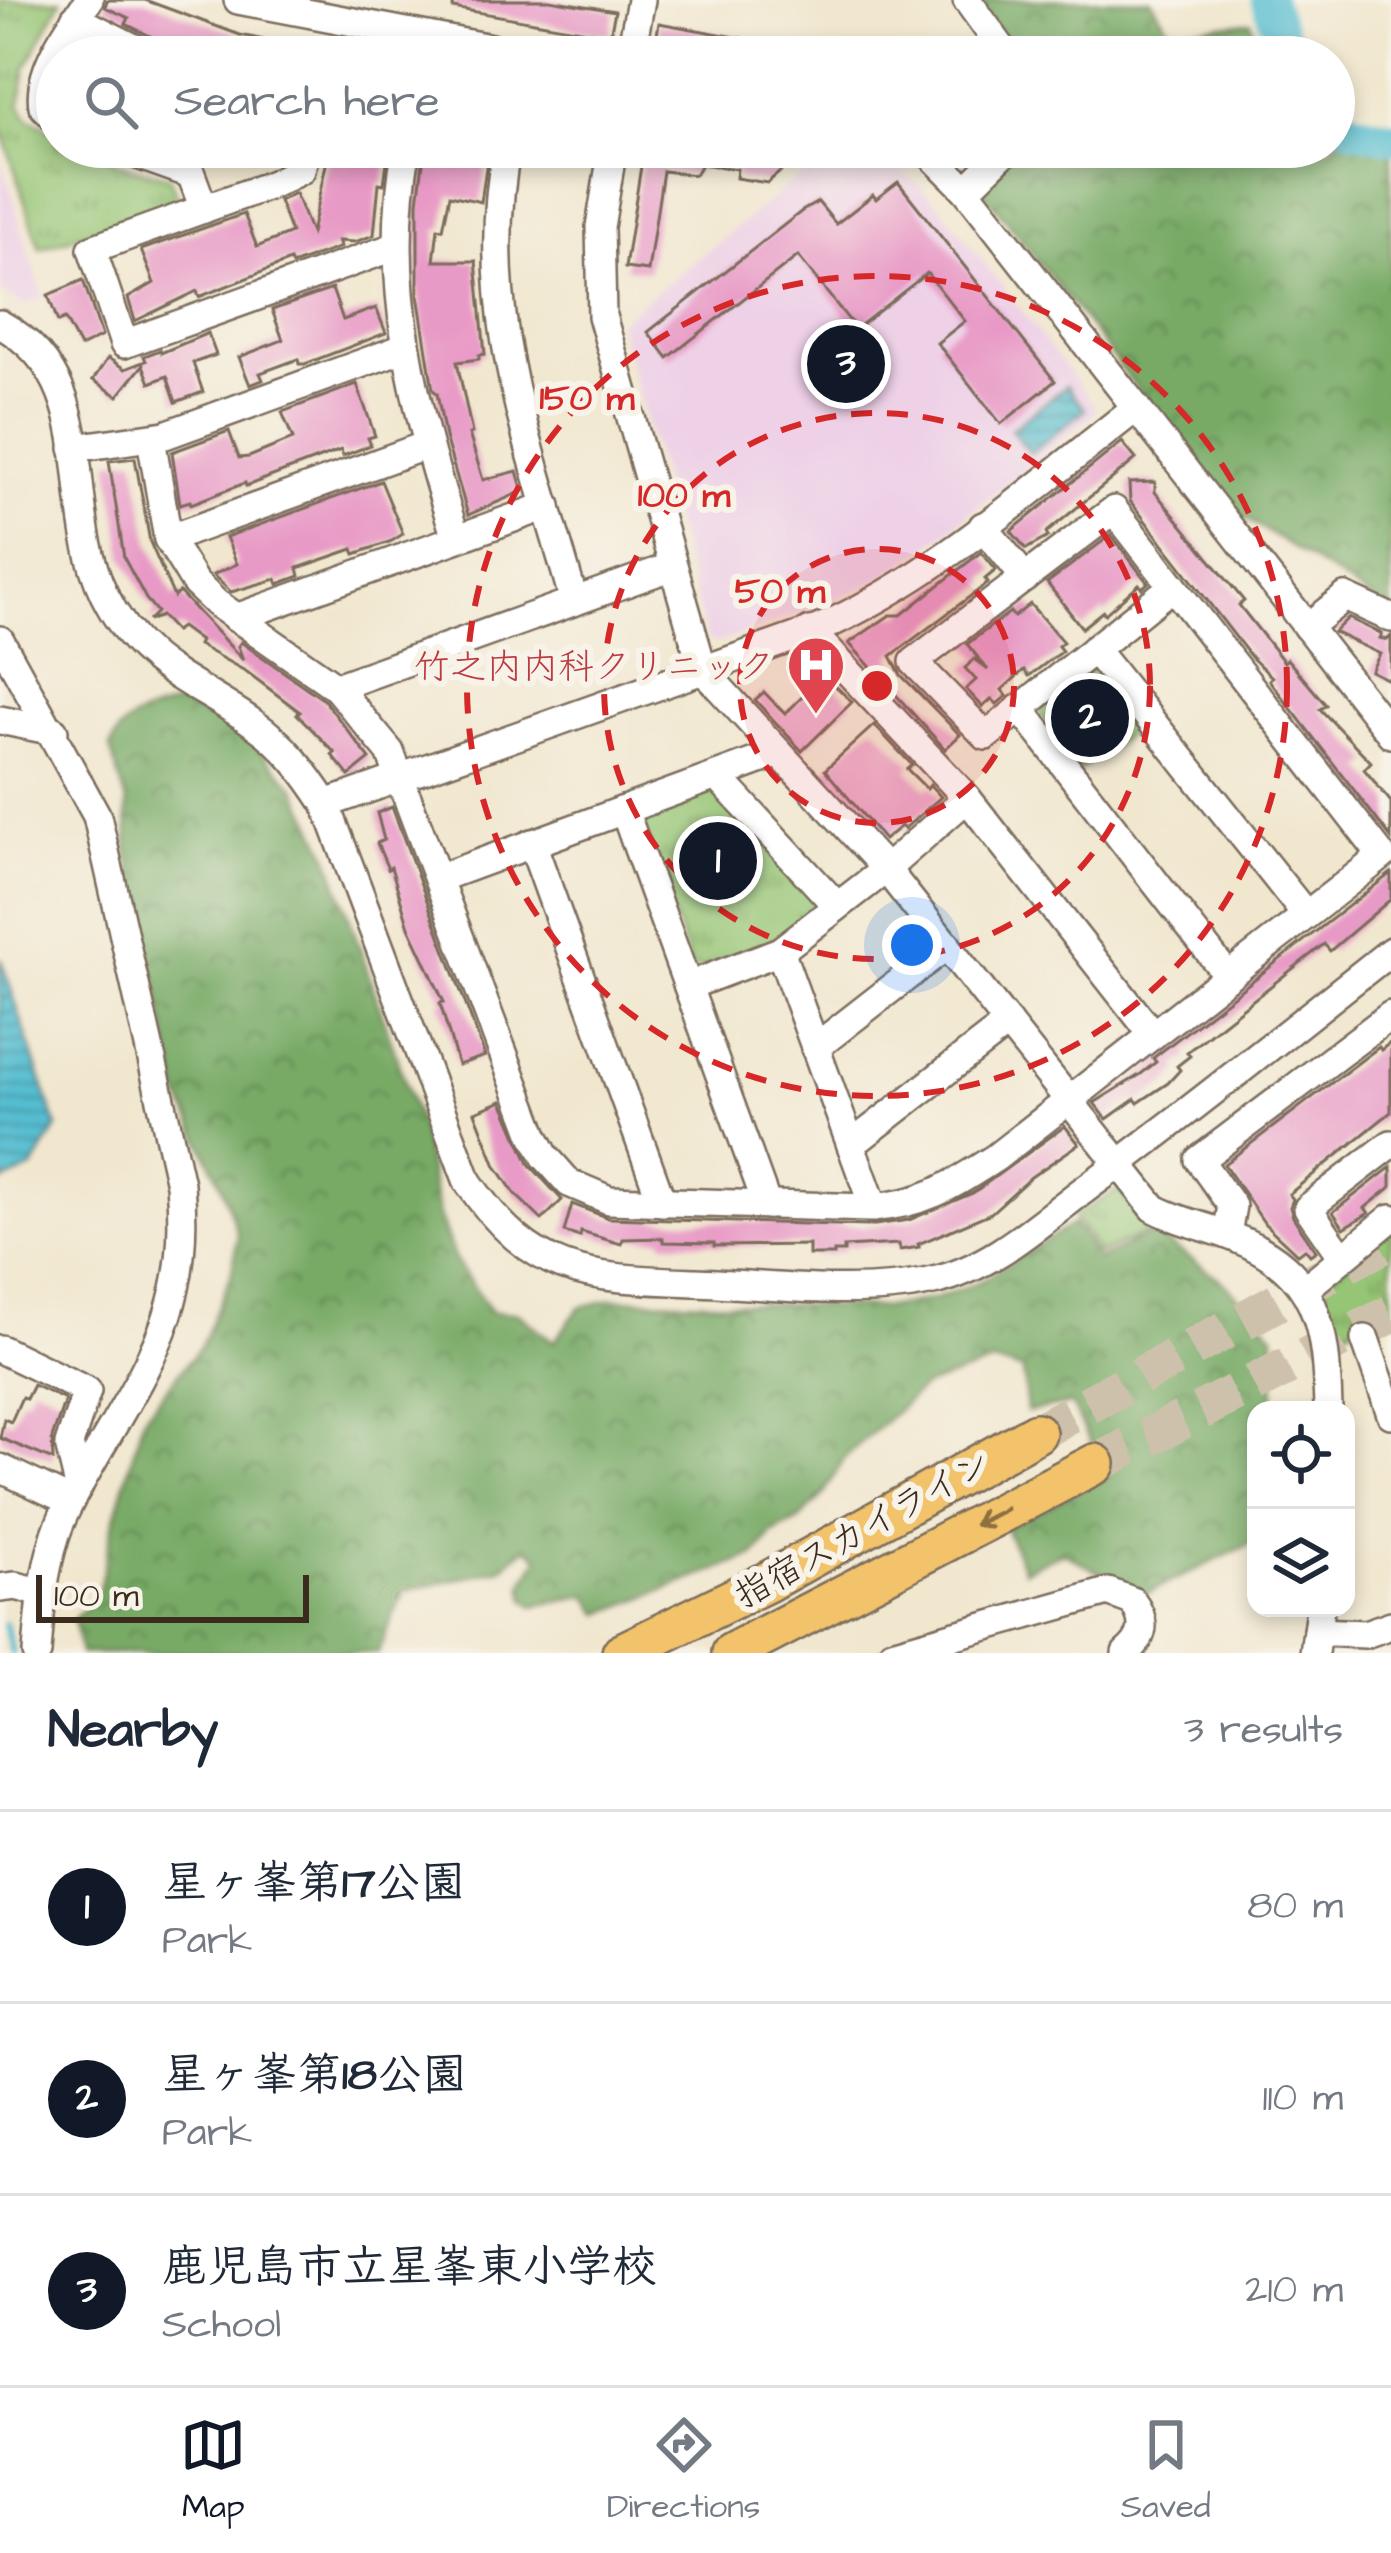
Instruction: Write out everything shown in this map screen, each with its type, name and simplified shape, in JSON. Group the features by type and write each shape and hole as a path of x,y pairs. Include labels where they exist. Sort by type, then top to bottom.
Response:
{"highway":[{"name":"指宿スカイライン","path":"622,1653 767,1582 1036,1433"},
{"name":"指宿スカイライン","path":"732,1653 1095,1464"}],"street":[{"path":"238,0 427,36"},
{"path":"635,36 641,0"},
{"path":"967,0 993,36"},
{"path":"68,36 82,9 121,36"},
{"path":"174,168 191,174 204,209"},
{"path":"302,168 92,249 124,344 397,246"},
{"path":"405,168 397,246 404,348 427,446 456,538"},
{"path":"504,168 496,219 498,302 512,380 574,601"},
{"path":"609,168 600,227 602,316 704,670 886,869 1154,1208 1269,1255 1306,1288 1322,1327 1328,1401"},
{"path":"944,168 967,190 1391,734"},
{"path":"967,190 989,168"},
{"path":"0,324 32,346 63,390 89,554 123,626 152,658 253,722 286,750 326,804 467,1182 491,1216 533,1254 580,1271 641,1280 846,1288 934,1281 969,1270 1120,1164 1391,951"},
{"path":"74,448 152,438 404,348"},
{"path":"326,804 810,631 898,590 1136,408"},
{"path":"152,438 168,538 195,583 236,618 336,687 375,730 402,777 524,1112 545,1156 569,1183 610,1200 874,1208 938,1195 995,1158 1382,856 1114,510 914,662 986,736 1172,586"},
{"path":"168,538 427,446"},
{"path":"236,618 548,506"},
{"path":"983,526 1025,578"},
{"path":"336,687 673,566"},
{"path":"1307,627 1345,597 1391,618"},
{"path":"810,631 967,798 1153,1035"},
{"path":"0,640 87,792 107,849 183,1213 183,1261 166,1328 56,1532 41,1593 38,1653"},
{"path":"1094,649 1306,915"},
{"path":"1020,708 1228,976"},
{"path":"0,719 54,731"},
{"path":"439,878 779,752"},
{"path":"717,776 837,907"},
{"path":"688,986 780,951 886,869 967,798"},
{"path":"624,810 767,1205"},
{"path":"532,843 662,1202"},
{"path":"815,1048 946,945"},
{"path":"780,951 874,1208"},
{"path":"1227,1234 1232,1207 1199,1160 1391,1015"},
{"path":"851,1145 1008,1023"},
{"path":"1342,1257 1308,1208 1391,1144"},
{"path":"1306,1288 1391,1218"},
{"path":"1327,1357 1391,1325"},
{"path":"1365,1339 1391,1414"},
{"path":"0,1349 87,1391 69,1444 74,1493"},
{"path":"0,1468 74,1493"},
{"path":"0,1588 16,1586 41,1593"},
{"path":"892,1653 1108,1592 1132,1601 1144,1623 1142,1635 1126,1653"},
{"path":"1317,1631 1376,1637"}],"shaded area":[{"path":"0,155 43,297 24,305 0,291"},
{"path":"811,168 895,168 942,208 1095,406 1095,413 922,551 876,581 718,643 707,639 618,322"}],"green space":[{"path":"1,0 61,0 42,36 36,36 20,104 36,122 36,168 132,168 169,177 180,203 40,248 0,124"},
{"path":"979,0 1151,0 1171,31 1251,22 1255,36 1001,36"},
{"path":"1355,144 1391,150 1391,611 1231,509 981,188 999,168 1355,168"},
{"path":"1088,664 1098,664 1144,722 1078,771 1036,708"},
{"path":"177,704 216,719 252,743 295,787 328,854 420,1127 439,1216 455,1260 491,1312 518,1313 554,1342 580,1307 613,1299 887,1308 938,1298 983,1280 1074,1223 1098,1260 1154,1233 1225,1283 1274,1334 1274,1401 1247,1401 1247,1545 1141,1596 1063,1552 1024,1570 1005,1528 1108,1476 1071,1404 1027,1412 1023,1370 992,1363 923,1387 845,1457 823,1495 799,1520 773,1533 754,1556 600,1614 588,1595 533,1606 523,1585 539,1557 527,1547 500,1569 403,1591 378,1653 80,1653 74,1619 98,1595 143,1418 201,1346 231,1276 238,1235 222,1187 180,1096 128,852 127,802 110,748 122,729 145,714"},
{"path":"718,793 820,899 819,909 775,942 698,969 691,966 640,823 642,816"},
{"path":"1118,1190 1138,1215 1157,1228 1099,1254 1074,1216"},
{"path":"1391,1227 1391,1309 1334,1335 1319,1287"}],"water":[{"path":"1066,386 1085,410 1030,453 1011,429"},
{"path":"0,957 57,1127 32,1169 0,1183"}],"building":[{"path":"107,0 145,0 245,36 150,36 126,24 129,18 105,7"},
{"path":"454,0 550,0 615,11 610,35 453,8"},
{"path":"659,23 730,36 657,36"},
{"path":"325,168 386,168 384,184 379,183 374,235 355,242 338,241 341,247 292,265 290,261 199,297 197,291 135,321 128,298 154,283 141,250 244,214 257,247 291,233 279,201 295,193 311,233"},
{"path":"422,168 486,168 481,202 450,195 443,229 438,228 434,261 476,261 485,354 457,362 469,434 483,480 517,471 523,491 468,515 433,390 418,295"},
{"path":"641,168 699,168 695,175 663,171 648,271 625,268"},
{"path":"730,168 785,168 767,183 736,178 737,169"},
{"path":"898,182 1055,381 1001,424 937,343 965,321 927,273 856,329 798,256 668,358 648,332 802,211 818,202 836,224"},
{"path":"83,280 102,336 80,347 65,319 58,322 48,295"},
{"path":"332,289 343,320 376,308 386,333 305,364 298,359 260,373 263,380 250,385 239,357 283,340 272,310"},
{"path":"208,333 216,355 193,363 203,392 176,402 167,376 150,383 143,365 118,396 93,380 108,358 125,369 146,361 144,356"},
{"path":"357,384 375,436 368,438 371,445 343,456 341,450 246,486 180,504 172,452 229,431 239,458 249,457 293,439 282,412"},
{"path":"1122,442 1136,459 1046,533 1048,537 1026,549 1011,531"},
{"path":"135,458 150,542 174,597 179,592 243,660 241,642 324,700 370,759 349,776 332,755 335,753 297,714 300,712 247,672 198,645 200,641 181,627 175,631 161,616 148,621 157,612 124,558 109,461"},
{"path":"381,481 403,534 392,541 298,568 300,576 278,584 276,579 231,592 213,575 237,564 226,537"},
{"path":"1155,482 1155,492 1244,601 1239,605 1326,705 1320,709 1371,762 1364,769 1391,802 1391,838 1269,680 1272,677 1251,657 1130,501 1129,483"},
{"path":"1111,535 1148,583 1142,588 1139,584 1082,628 1047,583"},
{"path":"981,552 996,570 985,579 988,583 891,656 901,675 960,735 945,749 849,643 890,615 901,615"},
{"path":"1030,604 1063,642 1058,646 1062,651 1029,676 1024,670 1002,690 1007,696 983,707 966,689 976,680 965,668 975,659 988,670 967,644 1010,612 1014,617"},
{"path":"1348,618 1382,634 1380,638 1391,636 1391,681 1371,671 1380,654 1334,632"},
{"name":"竹之内内科クリニック","path":"824,675 852,702 802,751 755,700 764,692 785,714"},
{"path":"874,725 912,765 907,769 941,797 884,840 825,770"},
{"path":"392,807 485,1056 458,1065 440,1003 444,1002 377,843 384,840 377,813"},
{"path":"1391,873 1391,899 1330,951 1324,944 1187,1052 1190,1056 1177,1066 1180,1070 1168,1083 1107,1119 1094,1103 1141,1074 1156,1062 1153,1058"},
{"path":"1391,1042 1391,1112 1289,1194 1293,1217 1316,1251 1310,1255 1305,1249 1297,1254 1265,1224 1224,1164"},
{"path":"502,1101 529,1164 562,1200 542,1220 515,1194 496,1166 475,1112"},
{"path":"1065,1126 1079,1144 1031,1177 991,1213 919,1247 844,1247 844,1252 834,1255 809,1255 809,1245 714,1246 663,1242 663,1238 623,1239 621,1244 564,1232 572,1204 608,1218 868,1226 909,1220 973,1193"},
{"path":"1391,1167 1391,1187 1365,1208 1369,1213 1344,1228 1333,1212"},
{"path":"33,1385 65,1400 52,1438 53,1460 0,1438 4,1419 11,1422"}],"waterway":[{"path":"1267,0 1282,36"},
{"path":"1355,129 1391,137"},
{"path":"5,1624 12,1653"}],"tunnel":[{"path":"1036,1433 1391,1240"},
{"path":"1095,1464 1391,1314"}],"place":[{"name":"鹿児島市立星峯東小学校","path":"846,364"},
{"name":"竹之内内科クリニック","path":"816,716"},
{"name":"星ヶ峯第18公園","path":"1090,718"},
{"name":"星ヶ峯第17公園","path":"718,861"}]}
